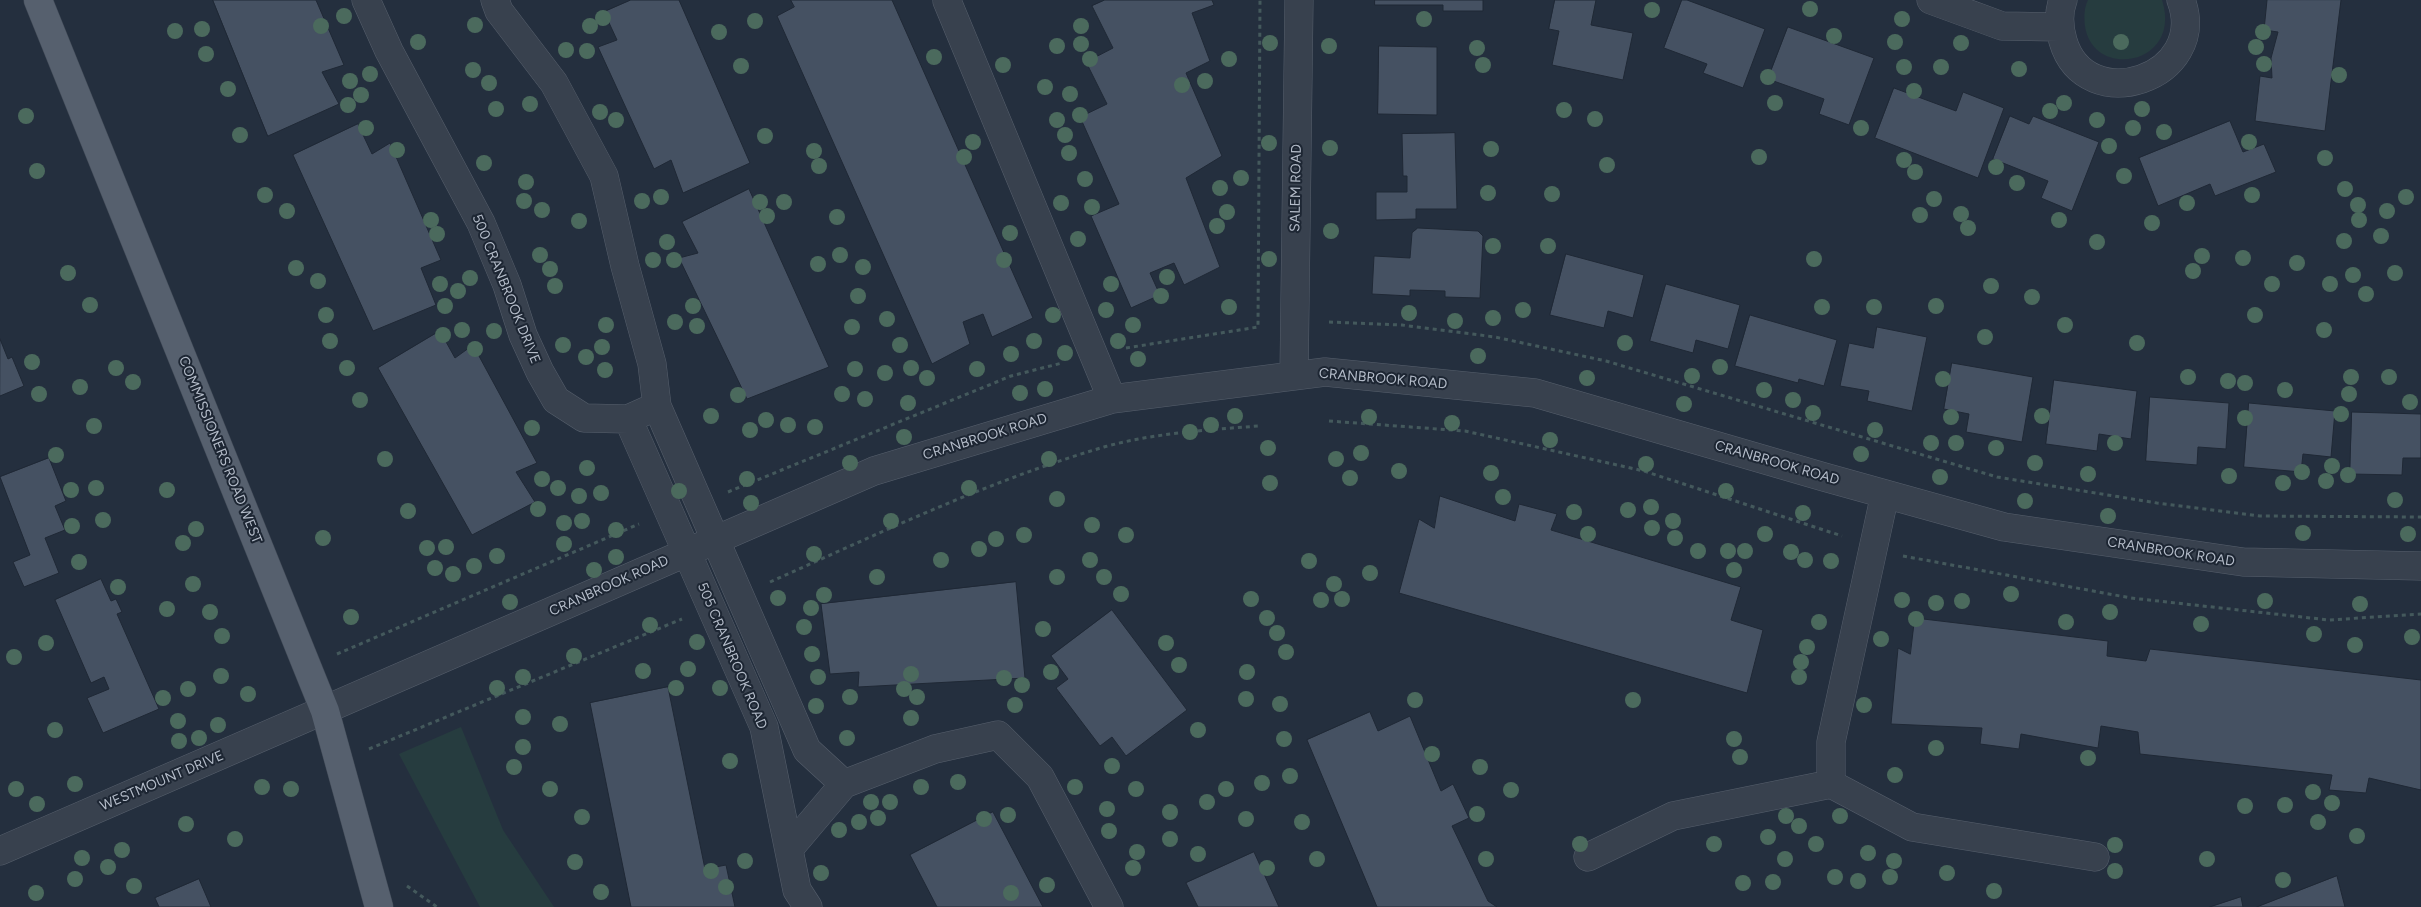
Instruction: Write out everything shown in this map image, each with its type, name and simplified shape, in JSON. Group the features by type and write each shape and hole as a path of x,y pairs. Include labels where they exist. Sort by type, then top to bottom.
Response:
{"main road":[{"name":"COMMISSIONERS ROAD WEST","path":"38,0 325,711 378,907"}],"street":[{"name":"500 CRANBROOK DRIVE","path":"366,0 389,51 481,223 508,285 523,335 540,372 556,400 584,418 628,419 657,406"},
{"path":"495,0 500,10 554,83 604,176 625,266 652,364 657,406 714,541 808,750 844,784"},
{"name":"SALEM ROAD","path":"1294,376 1299,0"},
{"path":"1931,0 2002,26 2059,28"},
{"path":"2063,0 2059,28 2065,47 2076,64 2087,72 2111,83 2132,83 2150,77 2167,65 2179,48 2185,29 2184,9 2181,0"},
{"path":"947,1 1112,399"},
{"name":"CRANBROOK ROAD","path":"325,711 874,471 1112,399 1325,372 1535,393 2004,527 2243,562 2421,566"},
{"name":"505 CRANBROOK ROAD","path":"628,419 764,727 797,890 808,907"},
{"path":"1831,784 1830,742 1885,494"},
{"name":"WESTMOUNT DRIVE","path":"0,851 325,711"},
{"path":"789,849 844,784 935,749 998,735 1040,777 1109,907"},
{"path":"1588,857 1673,816 1831,784 1912,827 2095,857"}],"path":[{"path":"1123,348 1258,327 1260,0"},
{"path":"1329,322 1402,325 1495,337 1606,361 1997,477 2157,503 2260,516 2421,517"},
{"path":"723,485 726,493 1002,380 1071,361"},
{"path":"1329,421 1474,433 1644,471 1842,536"},
{"path":"738,595 981,488 1106,447 1174,433 1258,426"},
{"path":"308,667 640,524 636,515"},
{"path":"1902,556 2150,600 2329,620 2421,614"},
{"path":"339,761 711,607"}],"green space":[{"path":"2088,0 2162,0 2165,22 2160,39 2149,51 2134,58 2118,59 2103,54 2091,43 2085,26"},
{"path":"461,727 503,830 554,907 480,907 399,754"}],"building":[{"path":"213,0 316,0 344,65 322,72 339,104 268,136"},
{"path":"631,0 679,0 750,163 683,193 671,160 654,169 598,47 617,40 604,12"},
{"path":"791,0 892,0 1033,318 992,337 983,314 963,322 970,344 932,364 777,16 794,7"},
{"path":"1105,0 1212,0 1214,5 1192,13 1210,61 1186,73 1222,156 1186,178 1220,267 1184,285 1174,263 1150,273 1160,295 1131,308 1091,216 1119,204 1080,117 1107,104 1086,62 1113,48 1092,6"},
{"path":"1375,0 1483,0 1483,11 1443,11 1443,5 1375,5"},
{"path":"1555,0 1596,0 1591,25 1633,33 1623,80 1552,65 1559,31 1549,29"},
{"path":"1682,0 1687,0 1765,29 1743,88 1703,73 1707,64 1664,48"},
{"path":"2267,0 2341,0 2325,131 2255,121 2260,76 2272,78 2271,58 2278,32 2264,30"},
{"path":"1788,27 1874,58 1849,125 1819,114 1824,99 1768,79"},
{"path":"1379,46 1437,47 1437,115 1378,114"},
{"path":"1894,88 1956,111 1963,92 2004,108 1978,178 1875,138"},
{"path":"2010,116 2029,124 2033,116 2099,142 2072,211 2041,198 2048,181 1993,159"},
{"path":"2230,121 2243,152 2264,144 2276,172 2215,196 2210,184 2158,206 2139,158"},
{"path":"358,124 372,154 390,143 441,260 421,268 436,305 373,331 293,155"},
{"path":"1455,133 1457,209 1416,209 1416,219 1376,220 1376,192 1407,192 1407,176 1403,176 1402,134"},
{"path":"749,189 829,367 747,399 679,258 698,253 682,222"},
{"path":"1418,228 1478,231 1483,236 1480,298 1445,297 1445,291 1410,290 1410,296 1372,294 1374,256 1410,258 1412,233"},
{"path":"1566,254 1644,275 1633,318 1608,311 1604,328 1550,315"},
{"path":"1666,284 1740,305 1728,349 1696,340 1693,353 1650,341"},
{"path":"1750,315 1837,340 1824,386 1799,379 1798,383 1735,366"},
{"path":"1877,327 1927,337 1912,411 1867,401 1869,391 1840,386 1849,343 1873,348"},
{"path":"440,331 455,358 473,345 537,463 516,472 535,502 472,535 378,368"},
{"path":"0,339 8,359 12,357 24,386 0,396"},
{"path":"1952,363 2033,377 2022,442 1966,432 1969,414 1944,409"},
{"path":"2054,380 2137,391 2131,439 2099,434 2097,451 2046,444"},
{"path":"2150,397 2229,403 2226,449 2198,447 2197,465 2146,461"},
{"path":"2249,403 2335,411 2331,457 2303,454 2301,472 2244,467"},
{"path":"2352,412 2421,414 2421,458 2403,458 2402,475 2350,474"},
{"path":"49,458 66,501 55,506 65,530 45,538 59,573 24,587 13,562 30,555 0,477"},
{"path":"1440,496 1515,521 1519,504 1557,514 1551,530 1741,587 1731,620 1763,630 1747,693 1399,593 1419,519 1434,528"},
{"path":"101,579 111,601 116,599 122,612 117,614 159,709 103,733 87,698 109,689 104,677 91,683 55,600"},
{"path":"1016,582 1025,678 858,687 859,672 830,674 821,604"},
{"path":"1112,610 1187,710 1126,756 1112,737 1100,746 1056,688 1068,679 1051,656"},
{"path":"1915,618 2108,641 2107,656 2146,661 2150,649 2421,680 2421,790 2369,778 2366,793 2329,790 2332,775 2140,754 2138,732 2101,726 2098,748 2021,734 2019,749 1980,744 1982,728 1891,724 1898,648 1910,654"},
{"path":"668,687 705,869 726,865 735,907 631,907 590,703"},
{"path":"1370,712 1378,731 1410,716 1441,791 1453,784 1469,818 1452,826 1488,901 1497,907 1377,907 1307,740"},
{"path":"993,812 1043,907 937,907 910,855"},
{"path":"1254,852 1279,907 1198,907 1186,883"},
{"path":"2337,876 2345,907 2257,907"},
{"path":"199,879 211,907 159,907 155,898"},
{"path":"2241,897 2243,907 2210,907"}]}
